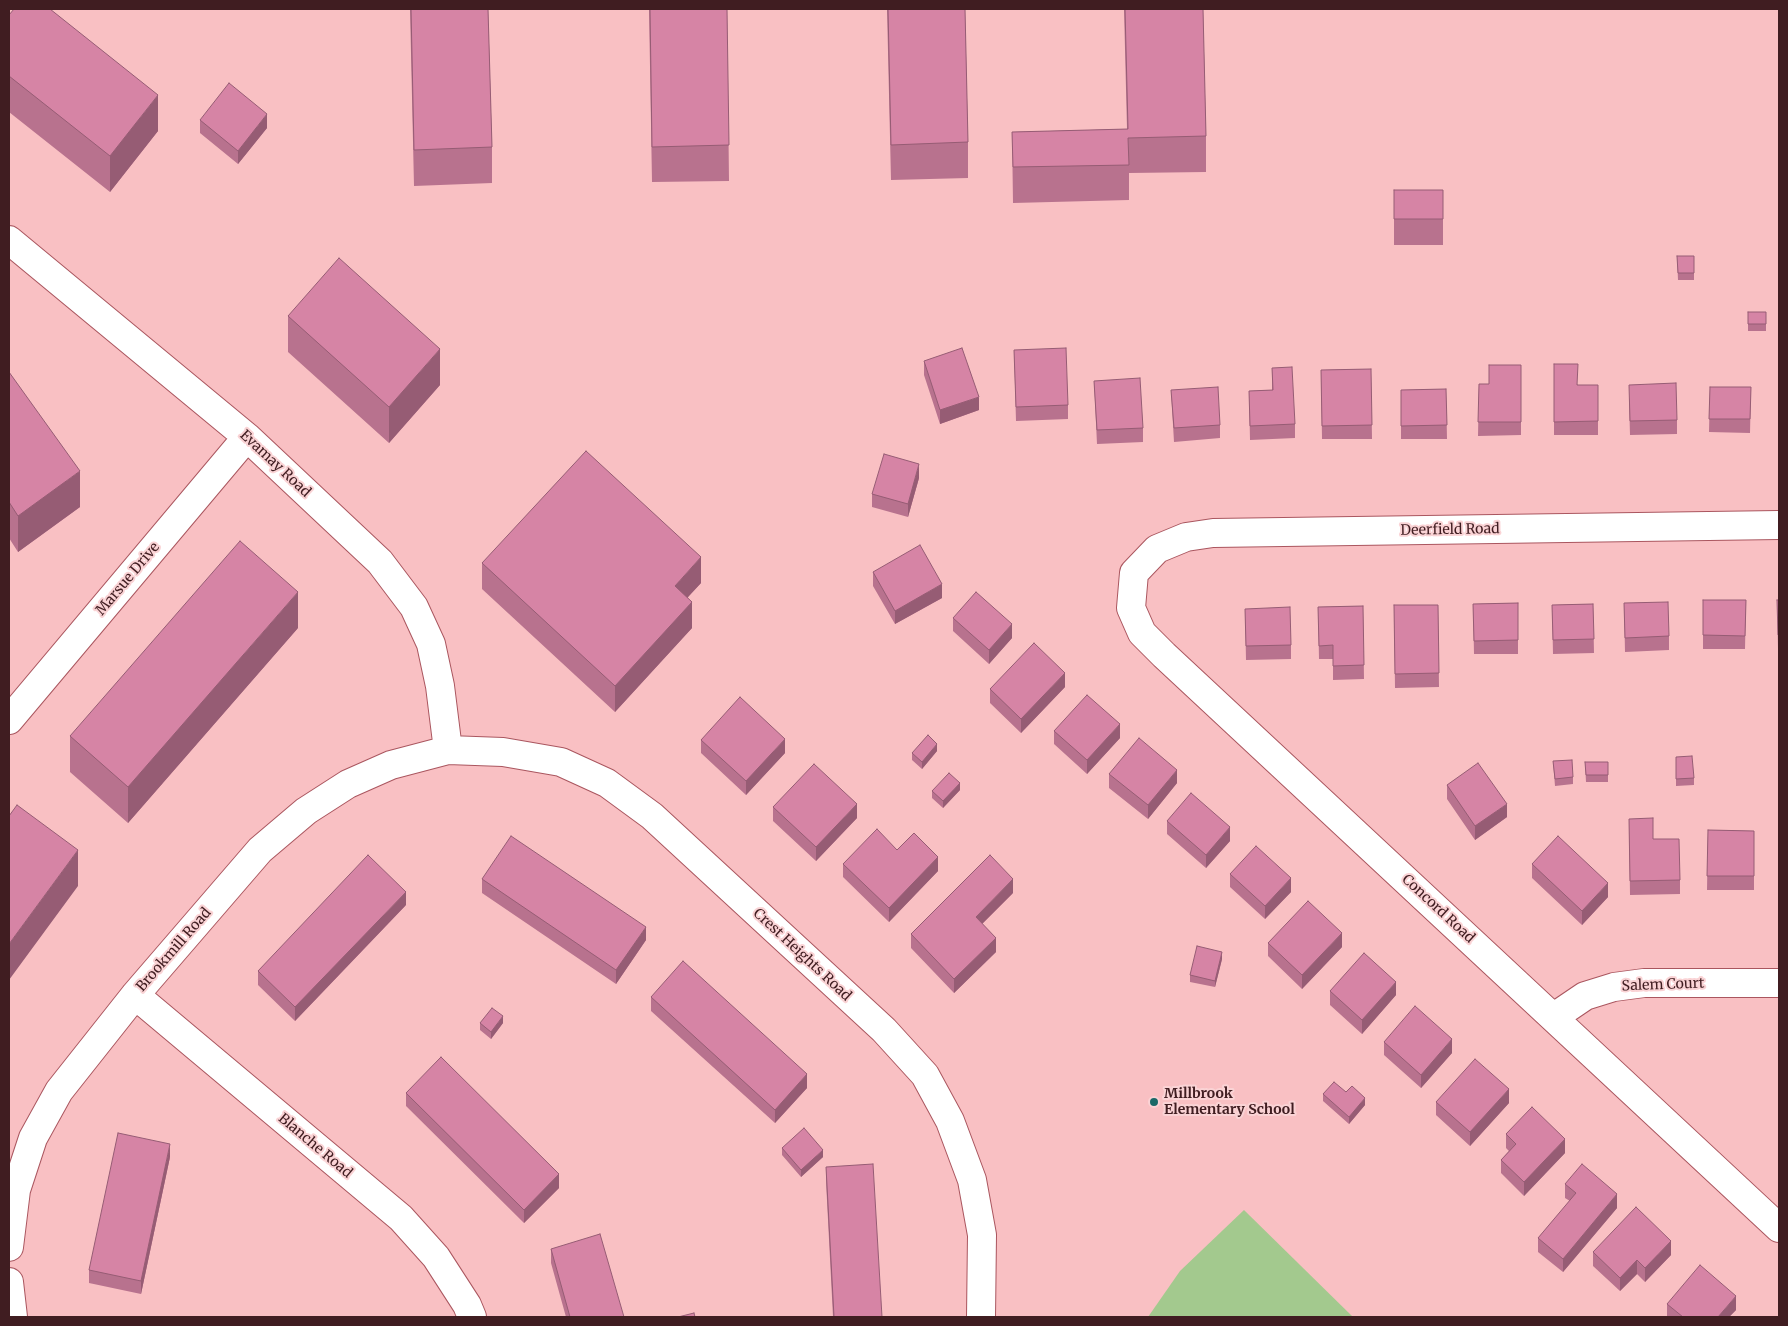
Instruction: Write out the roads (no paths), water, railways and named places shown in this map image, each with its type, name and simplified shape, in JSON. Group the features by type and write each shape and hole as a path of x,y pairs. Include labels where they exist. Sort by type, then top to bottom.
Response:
{"street":[{"name":"Evamay Road","path":"9,240 247,437 380,562 414,607 430,644 440,686 448,750"},
{"name":"Marsue Drive","path":"9,720 247,437"},
{"name":"Deerfield Road","path":"1134,573 1157,549 1186,537 1213,534 1779,526"},
{"name":"Concord Road","path":"1134,573 1131,608 1142,633 1554,1018 1775,1216"},
{"name":"Brookmill Road","path":"9,1247 16,1190 33,1138 59,1091 135,995 260,850 306,811 348,784 391,765 448,750"},
{"name":"Crest Heights Road","path":"448,750 503,752 561,762 607,783 652,816 884,1030 925,1076 950,1121 972,1180 982,1235 981,1317"},
{"name":"Salem Court","path":"1554,1018 1585,996 1614,987 1644,983 1779,983"},
{"name":"Blanche Road","path":"135,995 401,1218 436,1257 472,1317"},
{"path":"9,1282 13,1317"}],"place":[{"name":"Millbrook Elementary School","path":"1154,1102"}]}
